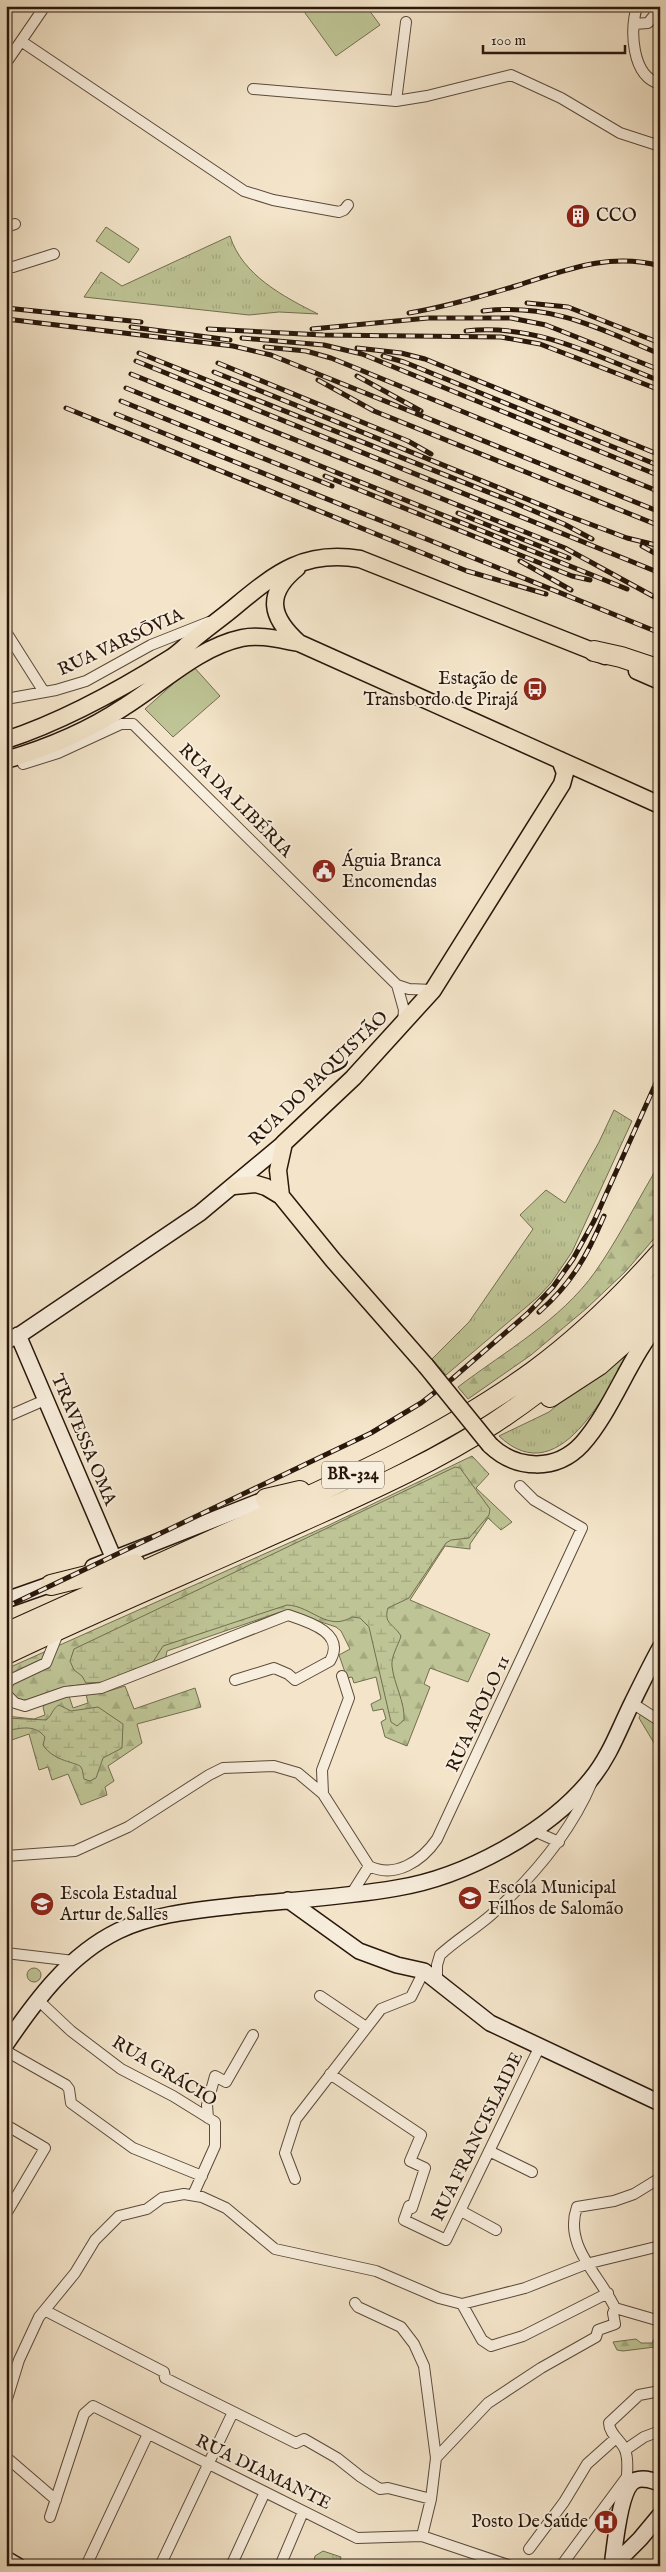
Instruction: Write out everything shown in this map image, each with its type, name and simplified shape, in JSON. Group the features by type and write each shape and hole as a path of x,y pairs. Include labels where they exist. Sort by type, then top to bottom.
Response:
{"highway":[{"path":"594,651 621,657 660,670"},
{"name":"BR-324","path":"6,1633 343,1480 441,1430 479,1408 535,1370 620,1297 660,1253"},
{"name":"BR-324","path":"6,1654 334,1507 400,1475 494,1423 546,1386 590,1350 660,1283"},
{"path":"494,1423 536,1405 599,1365 660,1311"},
{"path":"266,1499 343,1480"},
{"path":"51,1585 123,1568 236,1529"}],"main road":[{"path":"6,740 62,718 116,691 171,658 274,575 304,562 324,557 343,556 360,559 486,611 594,651 660,681"},
{"path":"299,643 277,619 274,606 284,580 304,562"},
{"path":"6,760 73,735 102,721 212,647 244,637 274,638 299,643 660,805"},
{"name":"RUA DO PAQUISTÃO","path":"12,1338 200,1213 234,1186 284,1143 346,1085 402,1026 433,990 562,784 565,773 560,760"},
{"path":"281,1196 278,1170 284,1143"},
{"path":"234,1186 256,1184 266,1187 281,1196 333,1260 426,1366 490,1445 514,1461 532,1465 557,1461 573,1452 591,1432 644,1342 660,1321"},
{"name":"TRAVESSA OMA","path":"12,1338 45,1400 114,1559"},
{"path":"6,1600 51,1585 266,1499"},
{"path":"6,2044 38,2000 74,1961 85,1951 135,1923 211,1909 398,1888 444,1875 493,1854 534,1831 564,1807 597,1771 606,1758 660,1648"},
{"path":"288,1900 359,1951 397,1965 424,1972 437,1980 490,2023 539,2048 660,2103"},
{"path":"612,2566 624,2495 631,2483 636,2480 660,2483"},
{"path":"612,2566 640,2539 660,2515"},
{"path":"6,2559 18,2566"}],"street":[{"path":"6,63 10,51 21,41 45,6"},
{"path":"637,6 634,24 636,49 641,69 651,81 660,84"},
{"path":"634,24 648,23 660,8"},
{"path":"396,101 406,22"},
{"path":"21,41 244,191 273,200 339,212 348,205"},
{"path":"253,89 396,101 427,96 511,75 562,98 620,133 660,146"},
{"path":"6,266 13,267 54,254"},
{"name":"RUA VARSŌVIA","path":"6,699 44,692 86,681 152,645 218,620"},
{"path":"6,632 44,692"},
{"name":"RUA DA LIBÉRIA","path":"23,764 58,753 121,724 133,724 396,985 404,1010 402,1026"},
{"path":"396,985 419,991 433,990"},
{"path":"6,1417 45,1400"},
{"name":"RUA APOLO 11","path":"369,1866 386,1870 408,1866 419,1860 437,1840 582,1528 534,1500 520,1486"},
{"path":"6,1694 15,1703 26,1706 65,1692 101,1688 285,1616 323,1629 333,1641 335,1648 330,1661 296,1680 274,1668 235,1680"},
{"path":"6,1686 10,1680 46,1663 59,1630"},
{"path":"323,1794 322,1770 349,1698 342,1676"},
{"path":"632,1703 660,1721"},
{"path":"6,1856 75,1850 128,1827 209,1775 233,1766 274,1766 298,1773 323,1794 369,1866 352,1893"},
{"path":"437,1980 437,1965 440,1956 491,1915 541,1866 581,1808 597,1771"},
{"path":"534,1831 559,1842"},
{"path":"6,1953 74,1961"},
{"path":"295,2179 284,2153 291,2128 381,2009 411,1997 424,1972"},
{"path":"320,1996 366,2027"},
{"name":"RUA GRÁCIO","path":"38,2000 71,2031 121,2069 173,2096 215,2122 214,2146 193,2195"},
{"path":"208,2118 207,2105 215,2076 226,2082 253,2035"},
{"name":"RUA FRANCISLAIDE","path":"330,2074 421,2135 410,2161 425,2168 412,2208 409,2206 404,2220 446,2240 539,2048"},
{"path":"6,2052 66,2085 70,2103 133,2148 202,2176"},
{"path":"6,2125 45,2148 6,2214"},
{"path":"489,2151 532,2172"},
{"path":"436,2458 488,2403 541,2368 596,2337 598,2330 615,2324 613,2313 615,2308 608,2293 586,2264 574,2232 574,2215 577,2206 614,2201 634,2194 660,2178"},
{"path":"6,2402 19,2360 40,2317 75,2273 96,2240 119,2216 147,2209 162,2198 177,2194 193,2195 216,2202 226,2208 275,2249 297,2255 336,2260 462,2304 525,2288 586,2264 660,2246"},
{"path":"460,2211 496,2230"},
{"path":"462,2304 485,2344 491,2346 523,2336 608,2293"},
{"path":"355,2303 358,2307 401,2327 414,2344 424,2366 436,2458 431,2499 422,2536 510,2566"},
{"path":"615,2308 660,2321"},
{"path":"46,2311 164,2372 165,2378 233,2412 296,2443 304,2438 337,2458 380,2489 388,2488 431,2499"},
{"path":"624,2495 628,2475 625,2465 625,2450 609,2428 612,2418 639,2395 660,2391"},
{"name":"RUA DIAMANTE","path":"56,2500 84,2414 90,2407 96,2407 357,2538 422,2536"},
{"path":"160,2566 233,2412"},
{"path":"625,2450 644,2437 660,2431"},
{"path":"86,2566 148,2434"},
{"path":"529,2549 564,2502 587,2464 616,2438"},
{"path":"6,2457 56,2500 50,2517"},
{"path":"561,2566 605,2503 628,2475"},
{"path":"231,2566 266,2492"},
{"path":"280,2566 303,2512"}],"green space":[{"path":"300,6 366,6 380,25 336,56"},
{"path":"106,227 139,249 129,263 96,241"},
{"path":"230,236 236,250 254,273 278,292 318,314 279,312 249,315 84,297 101,272 122,286"},
{"path":"193,666 220,696 173,737 145,709"},
{"path":"614,1110 632,1121 572,1252 551,1283 538,1297 446,1375 432,1359 469,1322 533,1229 520,1215 546,1190 565,1203 599,1142"},
{"path":"660,1163 659,1233 625,1272 587,1308 531,1355 468,1399 458,1387 549,1320 566,1305 595,1272"},
{"path":"639,1337 600,1402 583,1425 564,1442 544,1452 522,1451 499,1436 549,1412"},
{"path":"472,1456 489,1474 476,1488 512,1522 501,1530 488,1518 470,1544 470,1549 445,1546 410,1600 490,1634 468,1682 430,1668 424,1684 430,1687 407,1746 385,1737 381,1722 386,1719 383,1709 373,1711 371,1704 381,1699 376,1677 354,1683 352,1677 347,1678 339,1655 350,1649 341,1631 336,1627 286,1610 167,1651 165,1661 112,1682 70,1686 30,1702 11,1698 6,1686 6,1669 327,1526"},
{"path":"455,1467 460,1468 490,1509 489,1515 469,1538 451,1540 446,1543 409,1598 388,1608 388,1621 401,1636 392,1662 393,1673 404,1713 404,1720 397,1726 391,1722 369,1627 360,1618 352,1617 335,1622 296,1606 287,1605 163,1646 153,1662 106,1682 86,1683 82,1676 74,1670 70,1661 74,1649"},
{"path":"125,1686 134,1709 195,1688 201,1707 137,1724 142,1743 108,1766 114,1781 105,1787 107,1795 81,1805 68,1774 52,1780 48,1767 39,1770 29,1734 6,1742 6,1716 34,1719 45,1715 43,1707 46,1703 69,1696 73,1708 88,1703 86,1694 102,1693"},
{"path":"59,1705 71,1711 98,1707 123,1724 122,1748 103,1758 96,1778 90,1781 84,1779 82,1768 79,1765 59,1758 48,1751 43,1745 45,1737 37,1730 27,1728 6,1731 6,1718 46,1720"},
{"path":"641,1713 660,1728 660,1753 639,1718"},
{"path":"31,1968 37,1968 41,1975 37,1982 31,1982 27,1978 27,1972"},
{"path":"655,2337 660,2340 655,2347 623,2351 617,2350 613,2342 636,2339 641,2343 652,2343"},
{"path":"323,2551 341,2557 339,2566 313,2566 315,2556"}],"railway":[{"path":"409,313 464,301 588,265 623,261 642,262 660,266"},
{"path":"527,303 568,307 660,343"},
{"path":"6,308 141,322"},
{"path":"483,311 508,309 553,314 595,327 660,354"},
{"path":"312,329 428,318 511,318 546,325 660,370"},
{"path":"6,319 233,346 271,355 660,512"},
{"path":"131,327 230,340"},
{"path":"208,329 323,335 501,337 540,344 660,390"},
{"path":"466,331 492,330 517,332 541,337 589,352 660,381"},
{"path":"242,338 324,345 362,354 660,476"},
{"path":"265,347 306,351 331,358 660,492"},
{"path":"357,348 401,353 425,359 660,455"},
{"path":"139,353 513,502 564,524 592,539"},
{"path":"383,356 404,362 660,466"},
{"path":"136,361 660,573"},
{"path":"218,363 408,441 431,454"},
{"path":"214,372 566,515 627,538 660,546"},
{"path":"131,374 565,548 660,600"},
{"path":"357,376 421,411"},
{"path":"318,380 374,411 660,526"},
{"path":"126,388 627,589"},
{"path":"121,401 332,486"},
{"path":"66,408 467,571 546,594"},
{"path":"116,414 660,633"},
{"path":"325,476 572,576 590,580"},
{"path":"458,513 569,558"},
{"path":"642,546 660,556"},
{"path":"520,561 571,590"},
{"path":"6,1607 371,1433 421,1403 452,1379 527,1314 553,1287 573,1259 594,1221 660,1074"},
{"path":"539,1312 561,1290 578,1268 604,1216"}],"place":[{"name":"CCO","path":"578,216"},
{"name":"Estação de Transbordo de Pirajá","path":"535,689"},
{"name":"Águia Branca Encomendas","path":"324,871"},
{"name":"Escola Municipal Filhos de Salomão","path":"470,1898"},
{"name":"Escola Estadual Artur de Salles","path":"42,1904"},
{"name":"Posto De Saúde","path":"606,2522"}]}
